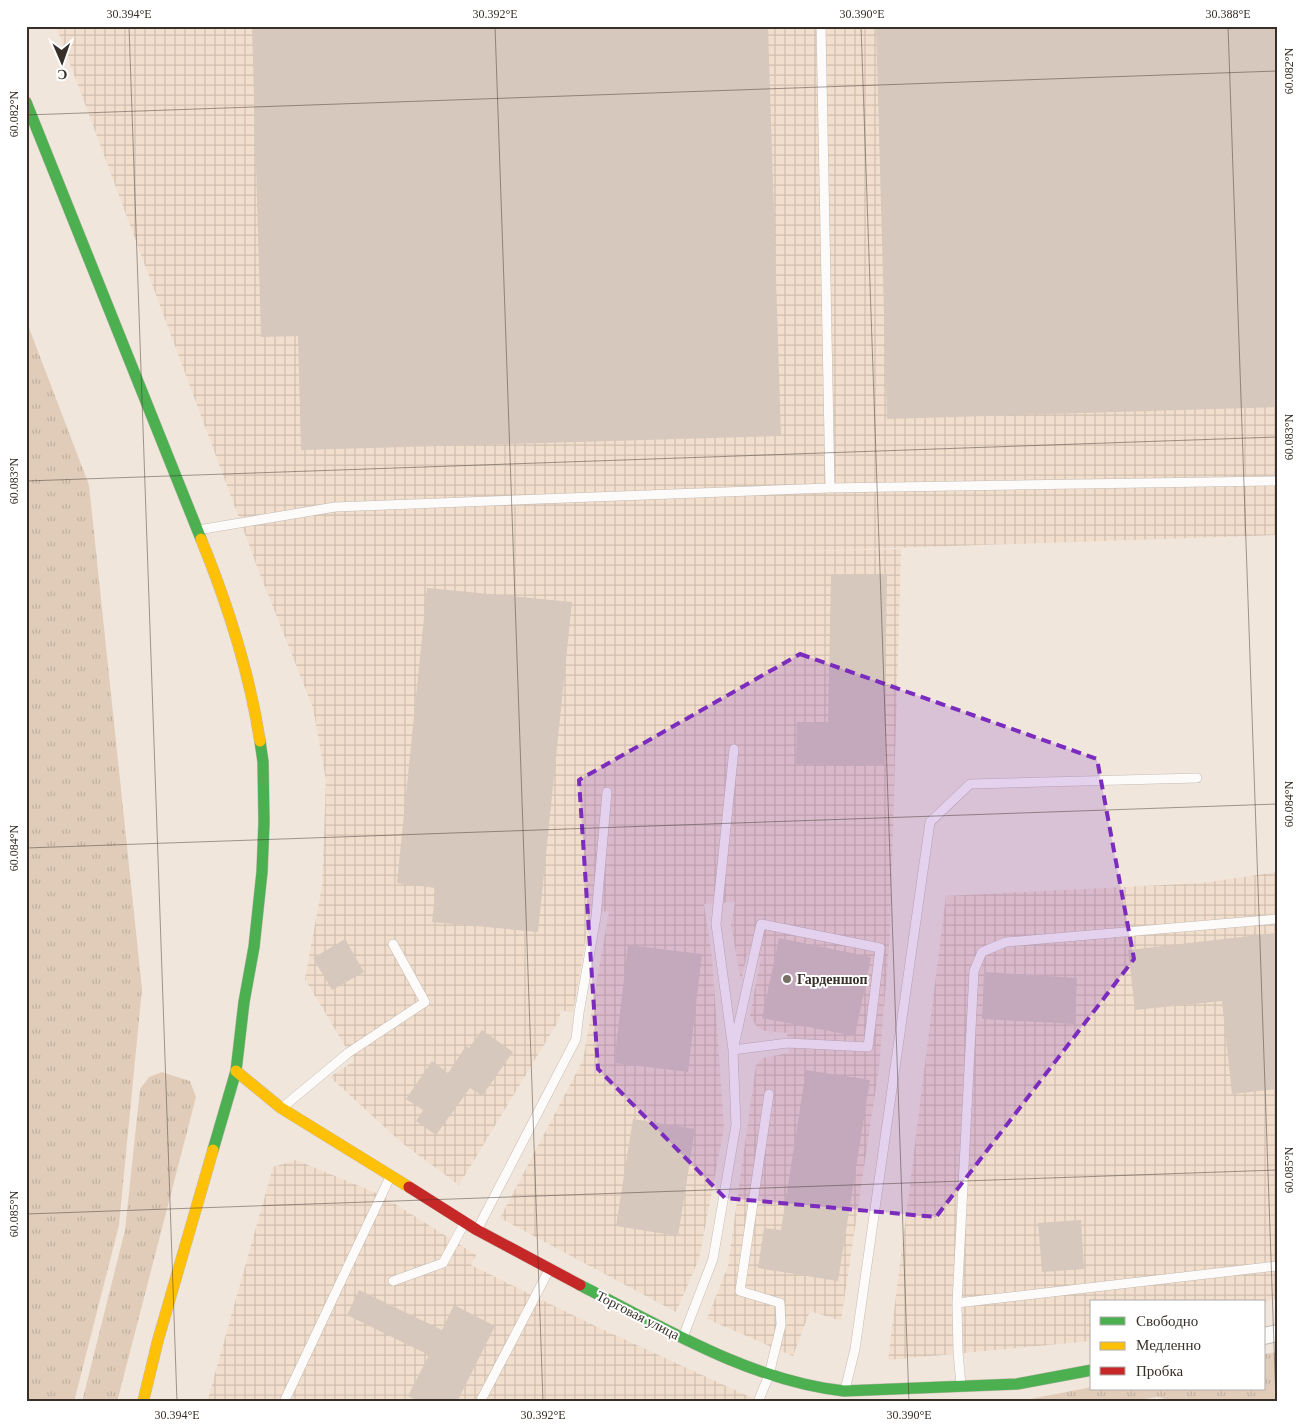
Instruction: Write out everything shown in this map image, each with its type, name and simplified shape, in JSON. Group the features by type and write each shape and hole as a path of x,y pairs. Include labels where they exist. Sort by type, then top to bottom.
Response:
{"main road":[{"path":"26,102 212,566 236,634 253,698 263,762 262,872 254,947 244,1002 236,1071 158,1340 143,1402"},
{"name":"Торговая улица","path":"236,1071 282,1108 477,1230 549,1270 683,1338 769,1375 820,1392 844,1392 962,1385 1017,1384 1090,1370"}],"lane":[{"path":"821,26 830,488"},
{"path":"197,530 335,507 830,488 1277,480"},
{"path":"683,1338 713,1259 736,1126 733,1050 716,924 734,749"},
{"path":"844,1392 856,1349 930,822 970,784 1197,778"},
{"path":"477,1230 576,1039 596,917 607,792"},
{"path":"962,1385 958,1352 957,1302 974,971 982,952 1006,942 1277,919"},
{"path":"761,924 880,948 868,1046 788,1043 733,1050 761,924"},
{"path":"282,1108 348,1053 425,1002 393,944"},
{"path":"758,1402 769,1375 781,1325 780,1303 740,1291 769,1094"},
{"path":"284,1402 391,1175"},
{"path":"393,1281 443,1263 465,1222"},
{"path":"957,1302 1277,1266"},
{"path":"480,1402 549,1270"}],"highlighted area":[{"path":"800,654 1097,759 1134,959 936,1217 725,1198 598,1069 579,780"}],"shaded area":[{"path":"56,26 1277,26 1277,535 778,552 901,549 890,934 879,1067 841,1321 810,1311 793,1356 707,1319 728,1266 756,1065 763,1058 789,1053 787,1033 765,1031 757,1027 750,1015 761,957 747,954 741,981 731,925 735,902 704,904 712,957 724,1128 699,1259 676,1312 500,1218 583,1060 609,911 590,913 573,1013 561,1010 559,1020 459,1185 402,1143 330,1077 354,1061 305,979 322,886 326,780 313,708 258,569"},
{"path":"1277,872 1277,1299 1266,1302 1266,1300 1090,1300 1090,1341 888,1360 946,896 1202,883"},
{"path":"296,1160 381,1195 476,1255 471,1265 593,1325 761,1402 207,1402 273,1167"}],"green space":[{"path":"26,320 89,485 142,989 119,1225 74,1402 26,1402"},
{"path":"162,1072 190,1081 196,1097 117,1402 82,1402 125,1230 140,1089 149,1077"},
{"path":"1277,1352 1277,1402 1177,1402 1158,1397 1123,1402 1015,1402 1090,1387 1090,1390 1266,1390 1266,1354"}],"building":[{"path":"252,26 768,26 781,436 301,450 298,336 261,337"},
{"path":"876,26 1277,26 1277,407 887,419"},
{"path":"831,574 887,574 884,766 796,764 797,722 828,722"},
{"path":"427,588 572,602 538,932 432,922 436,888 397,883"},
{"path":"1277,933 1277,1089 1232,1094 1222,1001 1135,1010 1128,950"},
{"path":"779,938 871,957 855,1036 762,1018"},
{"path":"345,939 364,972 332,990 313,958"},
{"path":"628,945 702,954 688,1072 614,1063"},
{"path":"984,972 1077,978 1075,1024 982,1019"},
{"path":"482,1030 513,1052 482,1096 470,1088 436,1135 416,1121 423,1110 406,1099 432,1061 448,1073 466,1046 469,1048"},
{"path":"806,1070 870,1080 838,1281 758,1268 764,1228 781,1230"},
{"path":"633,1119 695,1129 678,1236 616,1226"},
{"path":"1081,1220 1084,1269 1042,1272 1038,1223"},
{"path":"359,1290 442,1330 454,1305 495,1326 457,1402 420,1402 408,1396 429,1355 347,1315"}],"traffic: fast":[{"path":"26,102 201,539"},
{"path":"213,1150 236,1071 244,1002 254,947 262,872 264,822 263,762 260,741"},
{"path":"580,1285 675,1334 741,1364 809,1385 844,1391 1017,1384 1090,1370"}],"traffic: slow":[{"path":"201,539 220,588 244,663 260,741"},
{"path":"236,1071 281,1108 409,1187"},
{"path":"143,1402 158,1340 213,1150"}],"traffic: jam":[{"path":"409,1187 477,1230 580,1285"}],"place":[{"name":"Гарденшоп","path":"787,979"}]}
